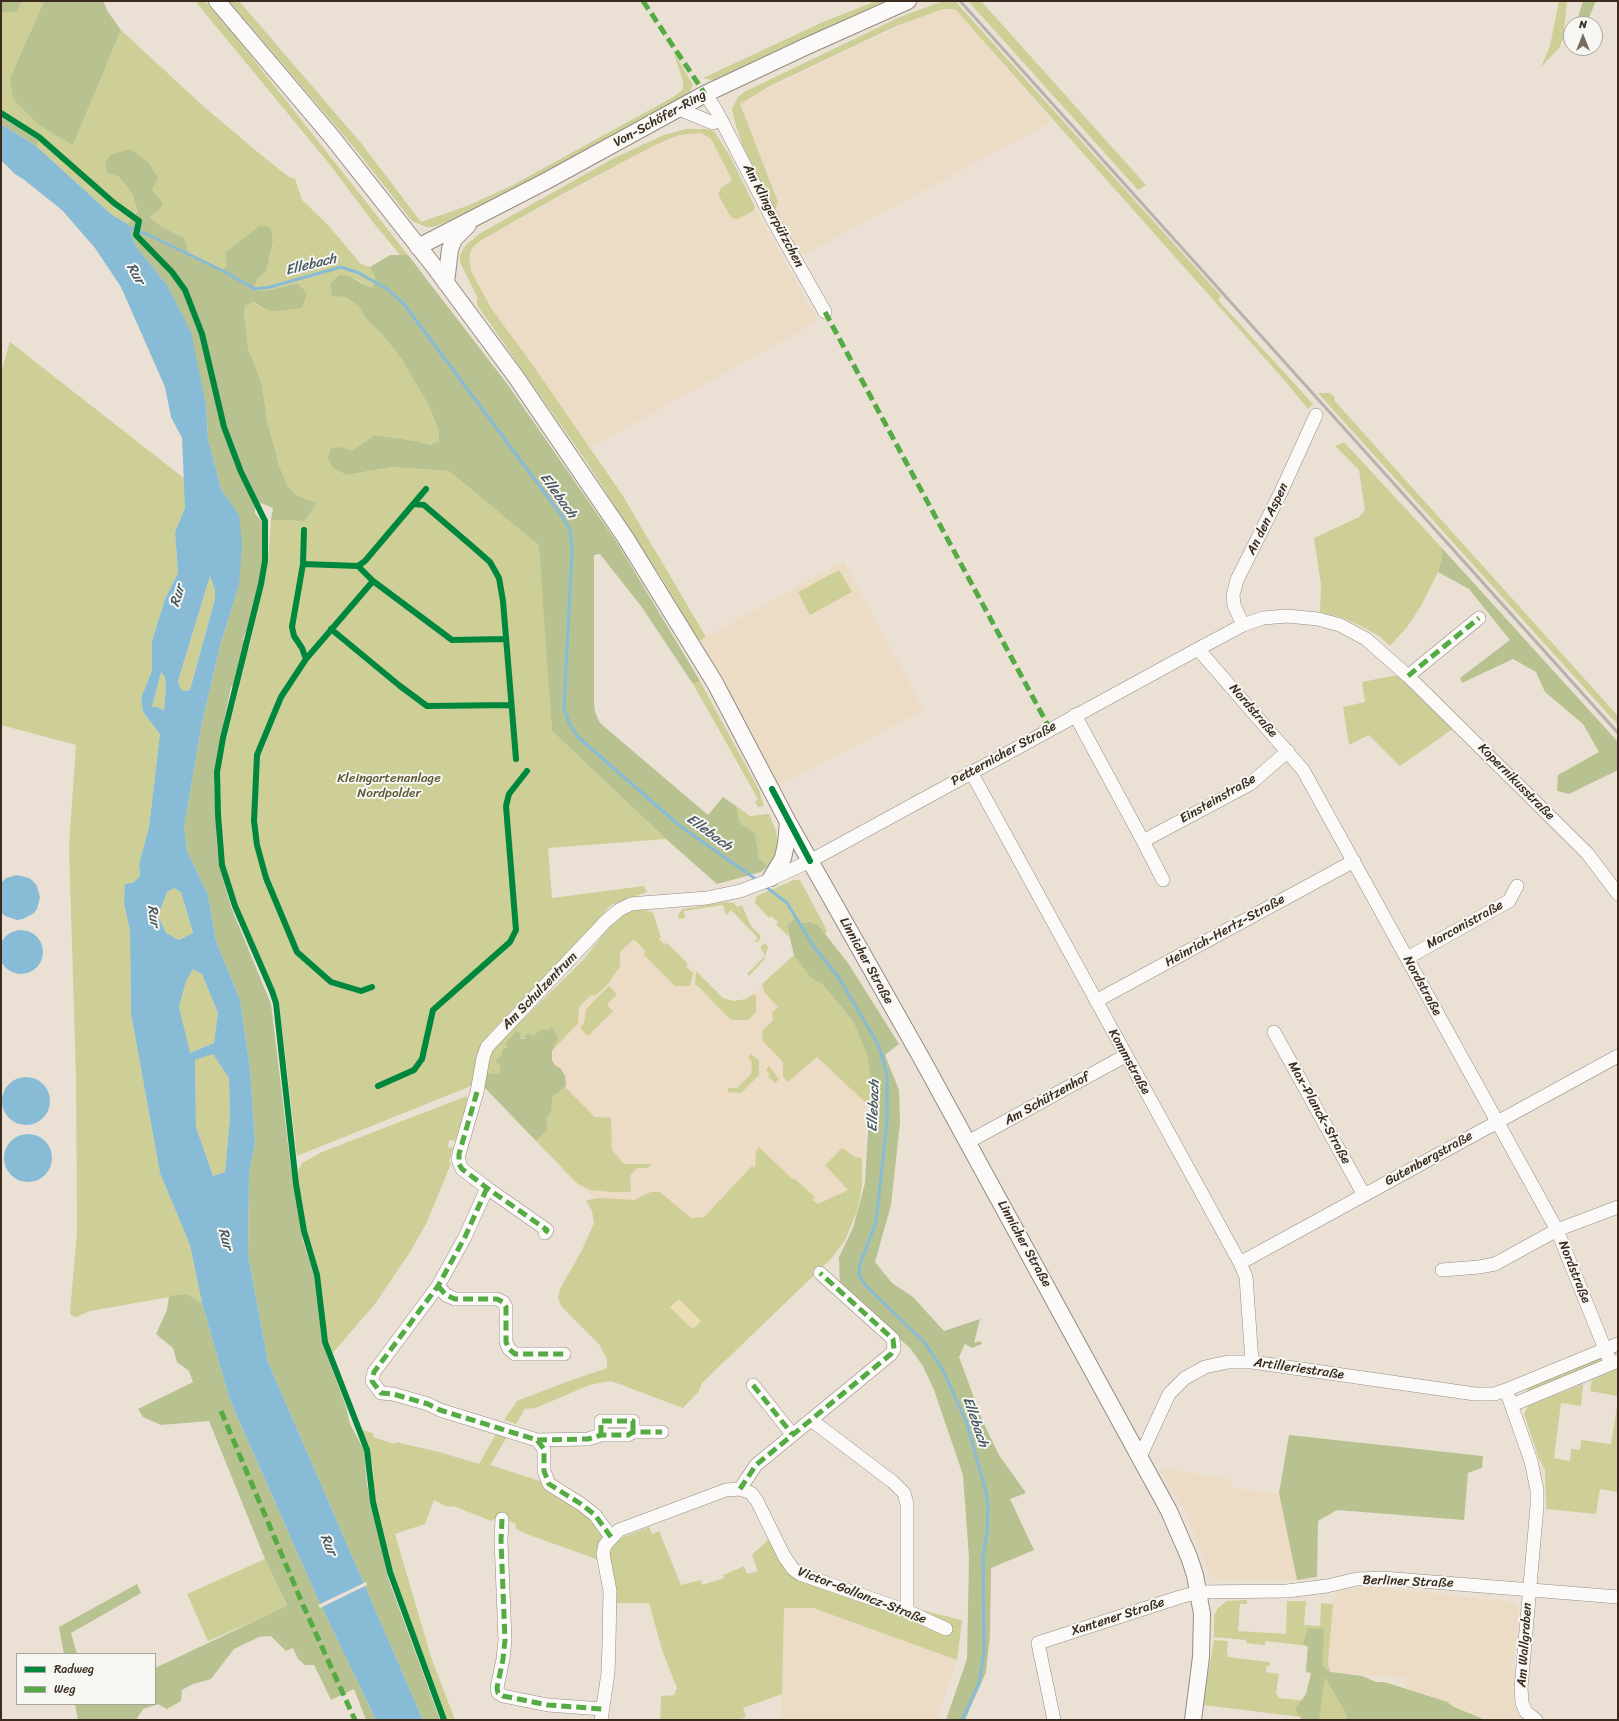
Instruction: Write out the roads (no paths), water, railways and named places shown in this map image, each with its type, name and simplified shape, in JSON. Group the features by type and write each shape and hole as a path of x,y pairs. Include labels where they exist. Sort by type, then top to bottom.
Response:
{"main road":[{"name":"Linnicher Straße","path":"217,1 332,137 446,283 516,377 625,537 715,683 788,822 968,1142 1170,1511 1190,1557 1199,1592 1202,1614 1202,1637 1193,1720"},
{"name":"Von-Schöfer-Ring","path":"418,247 472,220 706,94 806,46 908,1"},
{"path":"446,283 450,249 454,239 472,220"},
{"path":"769,880 783,858 788,822"}],"street":[{"name":"Am Klingerpützchen","path":"706,94 774,222 825,312"},
{"path":"679,109 713,123 721,120"},
{"name":"An den Aspen","path":"1243,625 1234,604 1233,595 1238,580 1281,492 1316,415"},
{"name":"Kopernikusstraße","path":"1198,649 1243,625 1263,618 1287,616 1318,619 1340,625 1366,639 1408,676 1587,853 1618,894"},
{"path":"1408,676 1479,618"},
{"name":"Petternicher Straße","path":"810,861 1198,649"},
{"name":"Nordstraße","path":"1198,649 1303,770 1557,1230 1605,1349"},
{"path":"1075,715 1163,880"},
{"name":"Einsteinstraße","path":"1143,841 1250,784 1288,751"},
{"name":"Kommstraße","path":"971,772 1125,1056 1240,1263 1246,1277 1252,1362"},
{"name":"Am Schulzentrum","path":"545,1233 547,1230 462,1169 458,1159 477,1092 483,1058 487,1047 619,910 631,904 707,898 751,888 810,861"},
{"name":"Heinrich-Hertz-Straße","path":"1096,1001 1354,861"},
{"name":"Marconistraße","path":"1407,958 1509,901 1517,886"},
{"name":"Max-Planck-Straße","path":"1274,1032 1364,1195"},
{"name":"Am Schützenhof","path":"968,1142 1125,1056"},
{"name":"Gutenbergstraße","path":"1240,1263 1618,1056"},
{"path":"487,1188 465,1237 438,1286 374,1372 372,1381 376,1388 382,1393 393,1394 428,1404 440,1410 537,1440 588,1439 601,1435 628,1435 633,1432 662,1432"},
{"path":"1442,1270 1479,1268 1495,1264 1557,1230 1618,1207"},
{"path":"502,1519 501,1546 505,1640 497,1688 498,1693 503,1696 602,1715 608,1673 610,1591 603,1554 605,1545 610,1537 619,1530 712,1495 726,1490 740,1489 756,1465 891,1354 894,1349 893,1339 820,1272"},
{"path":"438,1286 446,1295 455,1298 497,1299 503,1302 506,1307 506,1342 509,1349 515,1354 564,1354"},
{"name":"Artilleriestraße","path":"1140,1457 1169,1394 1185,1378 1206,1367 1228,1362 1252,1362 1475,1394 1494,1394 1618,1344"},
{"path":"1506,1390 1512,1405 1615,1363 1605,1349"},
{"path":"753,1385 792,1434"},
{"name":"Am Wallgraben","path":"1512,1405 1533,1468 1537,1490 1537,1506 1521,1695 1526,1712 1536,1720"},
{"path":"811,1420 893,1482 904,1493 907,1504 907,1611"},
{"path":"537,1440 544,1449 544,1471 549,1484 581,1504 595,1515 610,1537"},
{"name":"Victor-Gollancz-Straße","path":"740,1489 751,1493 757,1501 779,1547 793,1569 800,1574 907,1611 946,1629"},
{"name":"Berliner Straße","path":"1199,1592 1287,1590 1327,1586 1357,1579 1382,1578 1618,1597"},
{"name":"Xantener Straße","path":"1054,1720 1038,1643 1199,1592"}],"water":[{"name":"Rur","path":"1,124 36,146 112,215 128,224 135,245 167,285 191,332 206,405 208,439 221,489 239,515 242,544 239,585 220,646 202,723 184,827 187,851 208,895 216,941 240,1000 250,1068 255,1144 249,1174 248,1255 268,1362 423,1720 376,1720 316,1595 230,1400 202,1303 190,1245 160,1173 131,1014 130,931 124,904 125,884 133,883 140,876 139,864 149,827 160,734 143,712 141,698 152,671 152,641 165,599 178,573 175,532 185,508 182,438 171,417 165,387 121,287 95,248 62,210 15,174 1,160","holes":["210,576 215,590 215,599 190,690 184,691 180,688 178,681","161,672 165,677 166,688 164,710 157,707 152,707","174,888 181,892 193,933 179,940 166,933 158,916 167,892","193,969 202,974 218,1013 214,1043 190,1053 179,1007 186,981","213,1054 229,1078 230,1117 225,1172 213,1176 196,1127 195,1060"]},
{"path":"17,875 29,878 33,881 37,886 40,897 37,909 34,913 23,919 17,920 5,916 1,912 1,883 6,878"},
{"path":"17,930 25,930 37,936 43,948 43,956 37,968 25,974 17,974 5,968 -1,956 -1,948 5,936"},
{"path":"21,1077 31,1077 43,1084 50,1096 50,1106 43,1118 31,1125 21,1125 13,1121 6,1114 2,1106 2,1096 6,1088 13,1081"},
{"path":"23,1134 33,1134 45,1141 52,1153 52,1163 45,1175 33,1182 23,1182 15,1178 8,1171 4,1163 4,1153 8,1145 15,1138"}],"waterway":[{"name":"Ellebach","path":"127,227 149,235 223,271 255,289 270,287 341,267 359,273 387,289 404,304 562,516 570,530 572,551 564,708 569,723 578,737 680,826 757,880"},
{"name":"Ellebach","path":"765,886 787,903 814,947 839,978 879,1046 887,1075 887,1123 876,1222 860,1264 859,1275 865,1285 925,1343 944,1372 967,1424 985,1488 988,1504 987,1533 983,1555 984,1652 979,1683 962,1720"}],"railway":[{"path":"960,1 1618,733"}],"park label":[{"name":"Kleingartenanlage Nordpolder","path":"389,786"}]}
